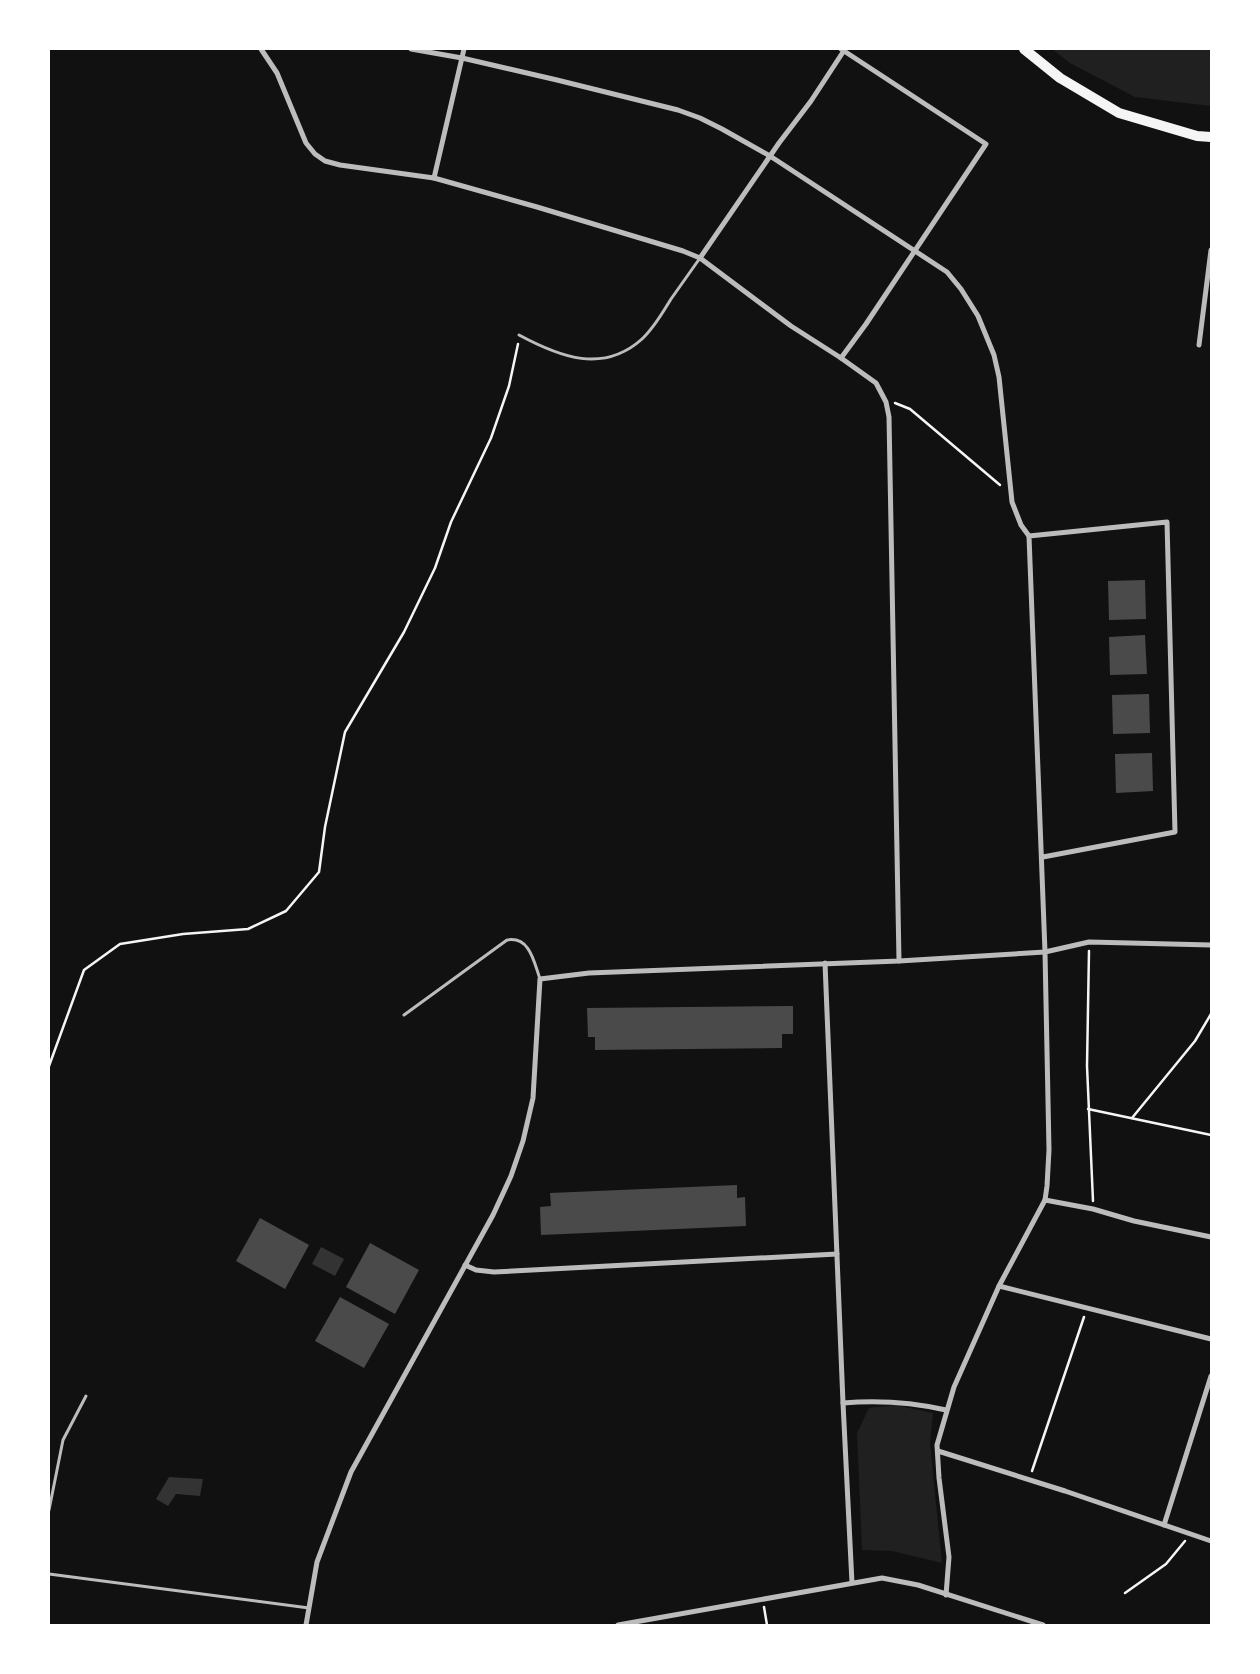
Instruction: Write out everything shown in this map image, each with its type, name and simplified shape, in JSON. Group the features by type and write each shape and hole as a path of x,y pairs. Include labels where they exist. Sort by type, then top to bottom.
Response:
{"main road":[{"path":"1024,49 1060,78 1119,113 1197,136 1211,137"}],"street":[{"path":"261,49 277,73 306,143 314,154 326,161 340,165 434,178 537,206 683,250 700,258 791,326 842,358 876,383 886,402 889,416 899,961"},
{"path":"411,49 462,58 678,110 722,129 770,156 947,272 971,303 987,334 999,377 1010,491 1016,513 1029,536 1045,952 1048,1186 1045,1200 1000,1286 954,1387 946,1410 938,1444 949,1557 946,1595"},
{"path":"434,178 464,49"},
{"path":"700,258 759,175 770,156 811,101 843,49 986,144 842,358"},
{"path":"1199,345 1211,250"},
{"path":"1029,536 1167,522 1176,832 1042,857"},
{"path":"306,1625 318,1562 351,1472 493,1215 512,1176 524,1141 533,1098 540,980 589,973 899,961 1045,952 1089,942 1211,945"},
{"path":"825,963 836,1254 852,1583"},
{"path":"1045,1200 1094,1209 1134,1221 1211,1237"},
{"path":"465,1265 476,1270 494,1272 836,1254"},
{"path":"1000,1286 1211,1339"},
{"path":"1164,1525 1211,1376"},
{"path":"843,1403 892,1401 946,1410"},
{"path":"938,1451 1211,1541"},
{"path":"618,1625 882,1578 918,1585 946,1595 982,1604 1042,1625"}],"lane":[{"path":"519,335 538,345 576,358 607,359 625,351 642,339 656,323 700,258"},
{"path":"404,1015 507,940 519,941 529,948 540,980"},
{"path":"49,1510 63,1440 86,1396"},
{"path":"49,1574 309,1608"}],"path":[{"path":"49,1066 84,970 120,944 183,934 248,929 286,910 319,872 325,827 345,732 404,632 435,568 451,522 491,438 509,386 519,335"},
{"path":"886,402 899,404 910,409 1003,488 1010,491"},
{"path":"1089,942 1087,1066 1094,1209"},
{"path":"1132,1118 1195,1041 1211,1014"},
{"path":"1088,1109 1211,1135"},
{"path":"1030,1480 1087,1309"},
{"path":"1126,1593 1166,1564 1191,1534"},
{"path":"762,1598 767,1625"}],"shaded area":[{"path":"1052,49 1211,49 1211,106 1135,97 1070,63"},
{"path":"321,1247 344,1259 335,1276 312,1264"},
{"path":"895,1405 933,1413 930,1444 942,1563 892,1551 862,1550 857,1433 869,1408"},
{"path":"169,1477 203,1479 200,1496 176,1494 168,1506 156,1499"}],"building":[{"path":"1145,580 1146,619 1109,620 1108,581"},
{"path":"1145,635 1147,674 1110,675 1109,637"},
{"path":"1149,694 1150,733 1113,734 1112,695"},
{"path":"1152,753 1153,791 1116,793 1115,754"},
{"path":"793,1006 793,1034 782,1034 782,1048 595,1050 595,1037 588,1037 587,1008"},
{"path":"737,1185 737,1198 745,1197 746,1226 541,1235 540,1207 551,1206 550,1193"},
{"path":"260,1218 309,1245 285,1289 236,1261"},
{"path":"370,1243 419,1270 395,1314 346,1287"},
{"path":"340,1297 389,1324 364,1368 315,1341"}]}
